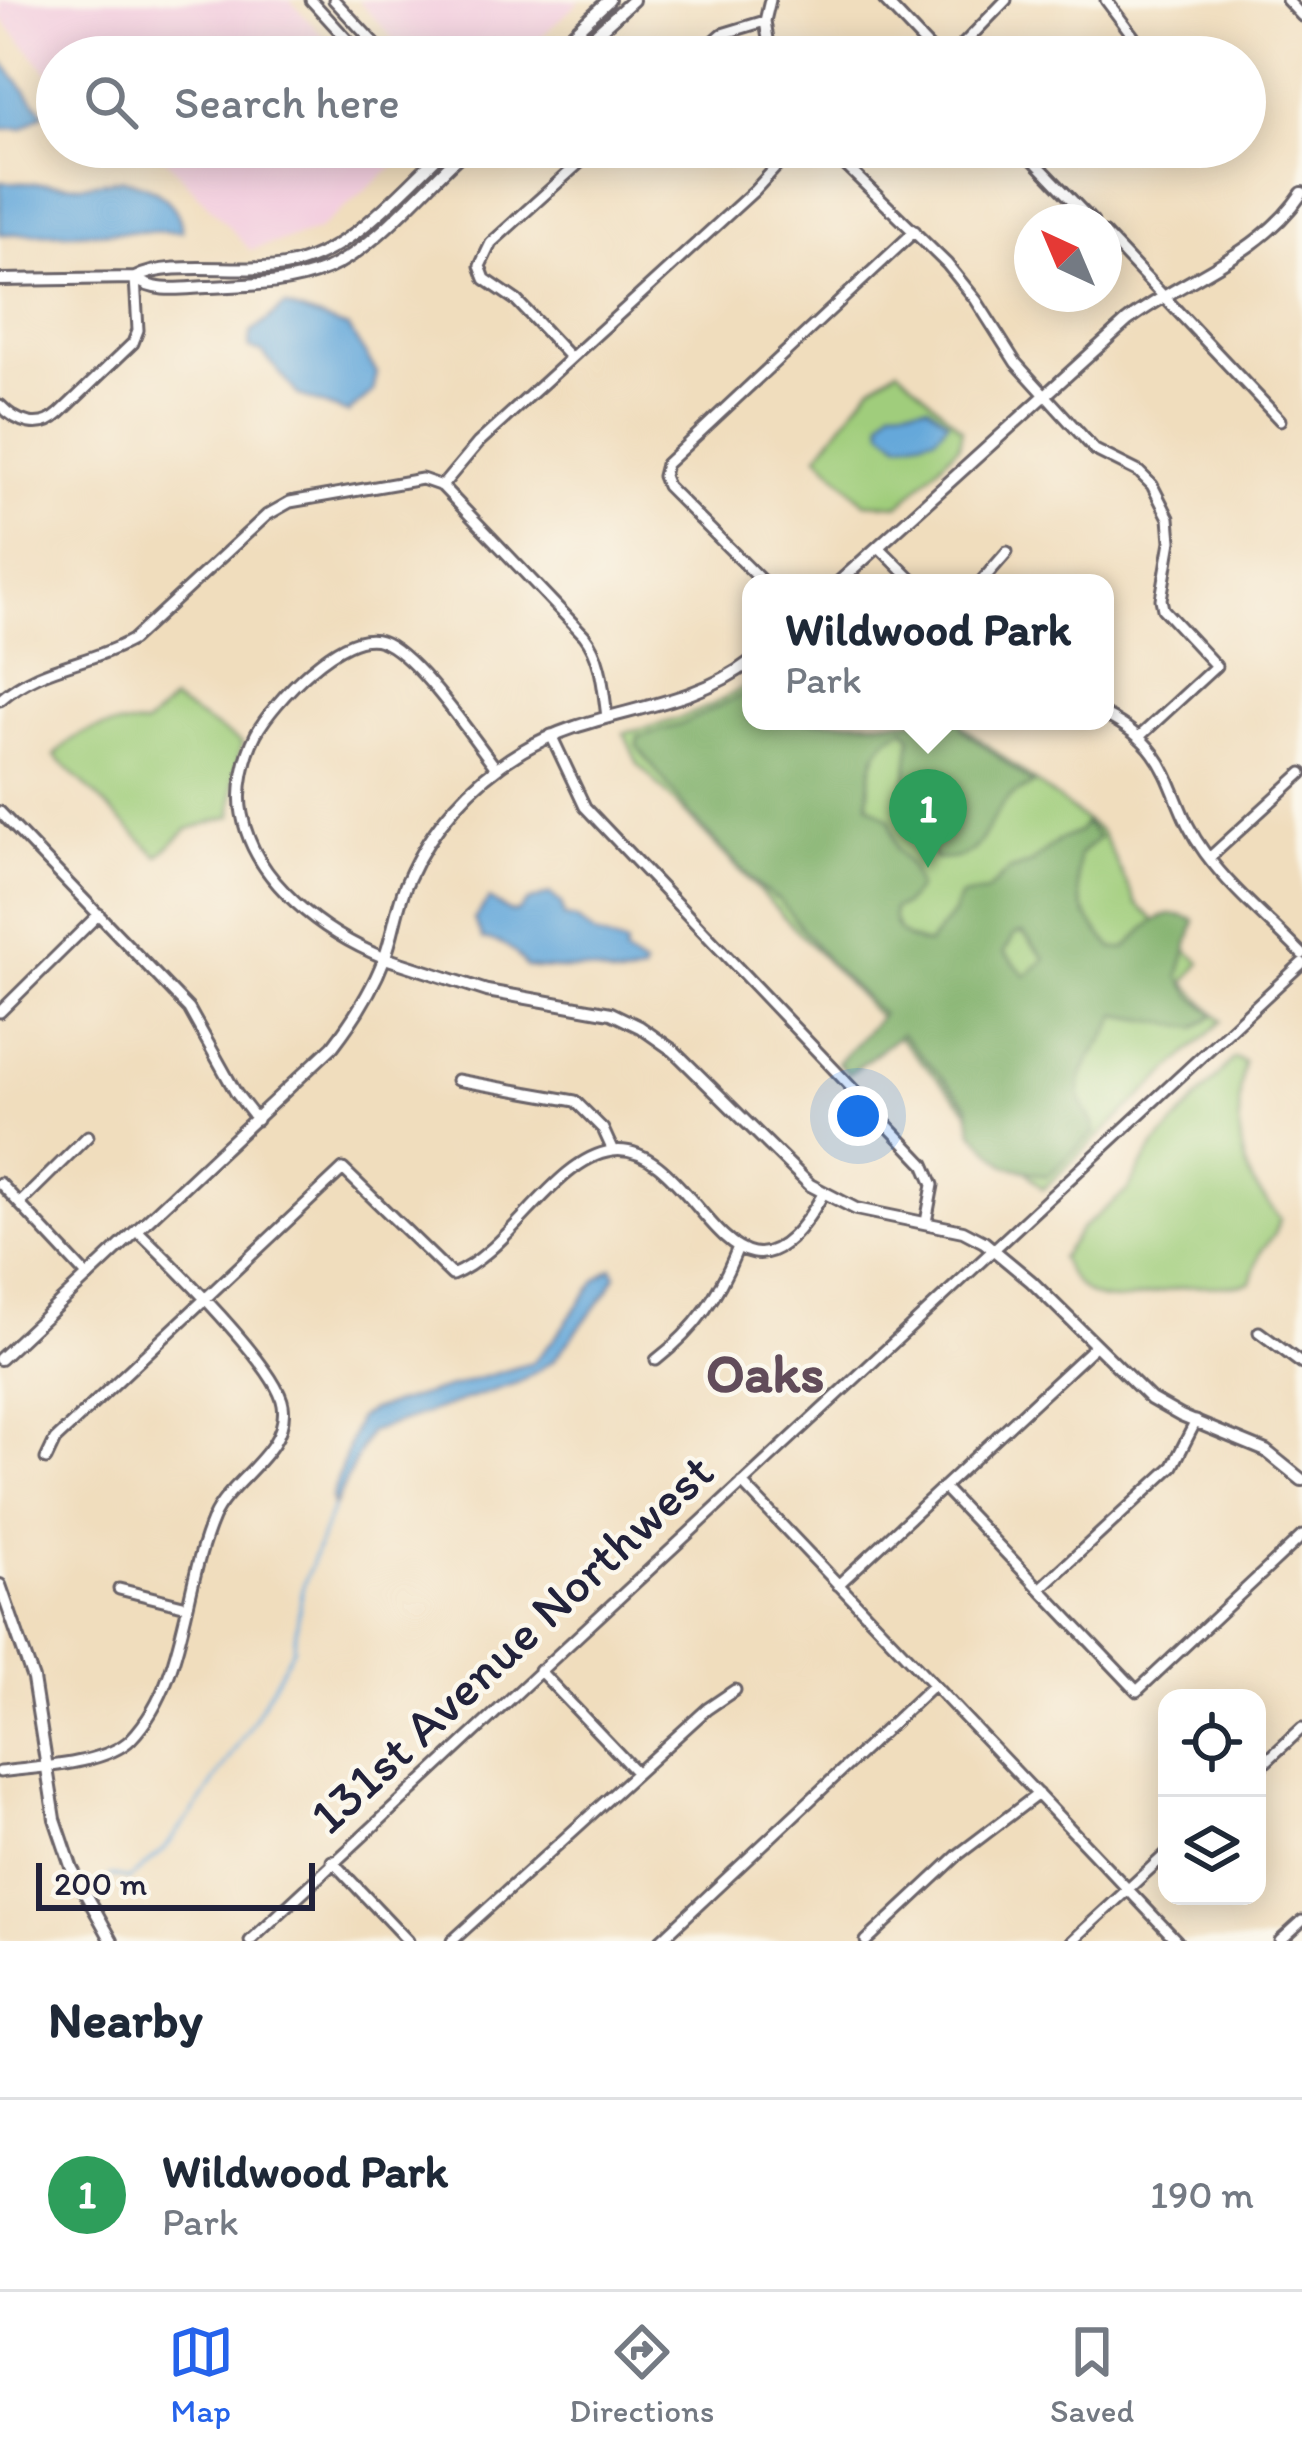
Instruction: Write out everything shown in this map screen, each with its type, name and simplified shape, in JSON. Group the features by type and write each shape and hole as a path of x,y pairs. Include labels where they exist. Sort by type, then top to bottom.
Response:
{"street":[{"path":"311,0 344,36"},
{"path":"334,0 367,36"},
{"path":"570,36 610,0"},
{"path":"594,36 634,0"},
{"path":"768,36 770,0"},
{"path":"884,0 918,36"},
{"path":"971,36 1006,0"},
{"path":"1106,0 1133,36"},
{"path":"1287,0 1302,16"},
{"path":"720,36 765,21"},
{"path":"0,280 135,278 148,272 230,271 301,263 330,250 428,168"},
{"path":"135,278 155,288 275,283 340,262 387,225 433,168"},
{"path":"570,357 517,301 485,279 480,266 490,243 574,168"},
{"path":"442,486 478,443 775,168"},
{"path":"849,168 915,231 976,300 1016,363 1095,450 1138,472 1163,501 1171,541 1163,609 1216,666 1140,736"},
{"path":"1042,168 1077,204"},
{"path":"848,574 1127,321 1163,295 1232,260 1266,234 1302,193"},
{"path":"376,213 387,225"},
{"path":"755,574 688,509 663,476 667,464 915,231"},
{"path":"1122,252 1280,420"},
{"path":"0,405 11,417 30,424 52,420 60,413 133,343 135,278"},
{"path":"0,700 23,680 132,640 238,539 290,502 422,479 442,486 547,592 593,646 607,717"},
{"path":"879,547 906,574"},
{"path":"988,574 1007,552"},
{"path":"496,768 444,701 393,647 368,638 338,647 257,731 249,751 242,814 262,861 295,902 351,944 487,991 611,1013 640,1027 674,1051 794,1173 824,1194 856,1209 963,1231 994,1248 1151,1399 1266,1451 1302,1480"},
{"path":"0,1359 333,1046 361,1006 385,958 403,891 424,850 452,811 496,768 551,736 694,695 742,666"},
{"path":"1114,720 1140,736 1169,773 1188,823 1209,858 1302,958"},
{"path":"551,736 585,807 924,1164 933,1185 926,1222"},
{"path":"1209,858 1302,773"},
{"path":"0,812 189,1010 236,1094 257,1120"},
{"path":"0,1012 99,914"},
{"name":"131st Avenue Northwest","path":"250,1941 1302,958"},
{"path":"457,1080 575,1101 603,1129 613,1151"},
{"path":"20,1203 88,1136"},
{"path":"46,1459 55,1440 343,1169 452,1275 488,1252 594,1155 613,1151 642,1154 738,1247 769,1251 790,1243 824,1194"},
{"path":"0,1183 88,1277"},
{"path":"0,1772 113,1752 130,1739 163,1691 213,1517 276,1440 283,1416 272,1378 138,1232"},
{"path":"656,1360 691,1333 715,1299 738,1247"},
{"path":"1259,1332 1302,1364"},
{"path":"838,1585 1095,1346"},
{"path":"1040,1589 1173,1466 1196,1421"},
{"path":"742,1483 1177,1941"},
{"path":"943,1487 1137,1690 1302,1536"},
{"path":"0,1586 33,1679 55,1819 72,1869 112,1941"},
{"path":"119,1589 187,1606"},
{"path":"539,1670 636,1772"},
{"path":"660,1941 933,1685"},
{"path":"452,1941 707,1709 735,1690"},
{"path":"1266,1762 1302,1728"},
{"path":"866,1941 959,1854 1038,1794"},
{"path":"332,1861 408,1941"},
{"path":"1072,1941 1158,1861"},
{"path":"1280,1941 1302,1921"}],"shaded area":[{"path":"0,0 290,0 323,36 36,36 36,59 0,17"},
{"path":"358,0 581,0 542,36 390,36"},
{"path":"174,168 392,168 317,231 250,250"}],"green space":[{"path":"898,368 962,429 959,445 900,505 865,503 818,455 871,386"},
{"path":"742,687 742,730 968,730 1102,833 1137,904 1201,963 1185,982 1222,1021 1043,1189 638,764 624,733 721,700"},
{"path":"742,695 742,730 902,730 879,750 868,804 890,820 897,849 911,867 918,888 904,905 893,909 898,930 928,944 961,896 986,892 1008,871 1030,864 1059,840 1079,832 1085,823 1099,838 1079,855 1078,872 1080,897 1094,926 1113,949 1126,948 1165,916 1195,921 1179,976 1193,997 1215,1014 1196,1028 1117,1015 1082,1075 1081,1102 1095,1132 1047,1176 1006,1166 973,1132 968,1105 901,1034 849,1074 838,1063 882,1014 831,965 780,901 759,887 689,813 637,746 638,737 680,725","holes":["1023,933 1045,959 1026,976 1004,952 1015,934"]},
{"path":"172,701 242,743 232,816 188,829 158,856 55,756 73,739 95,729 145,726"},
{"path":"906,730 963,730 1033,784 1007,800 973,850 952,859 935,859 905,787 911,737"},
{"path":"1234,1058 1244,1062 1239,1121 1246,1166 1280,1219 1261,1251 1251,1282 1193,1286 1117,1300 1086,1292 1060,1258 1082,1228 1127,1191 1152,1149"}],"water":[{"path":"0,59 36,103 36,119 23,128 0,129"},
{"path":"122,179 161,195 175,210 182,231 0,234 0,182 83,185"},
{"path":"285,306 348,328 377,373 373,392 348,413 299,396 262,352 249,348 251,333"},
{"path":"928,405 948,421 936,436 900,443 883,430 882,420 892,407"},
{"path":"550,894 561,903 564,917 576,919 595,935 626,945 625,955 644,967 643,972 615,977 586,970 526,967 508,947 483,939 474,920 489,899 518,912 528,902"},
{"path":"612,1268 616,1275 608,1291 554,1360 520,1382 369,1432 333,1508 332,1496 358,1418 532,1363 597,1279"}],"waterway":[{"path":"109,1875 129,1879 164,1850 249,1728 293,1649 303,1586 333,1507"}],"place":[{"name":"Wildwood Park","path":"928,868"}],"district":[{"name":"Oaks","path":"765,1373"}]}
